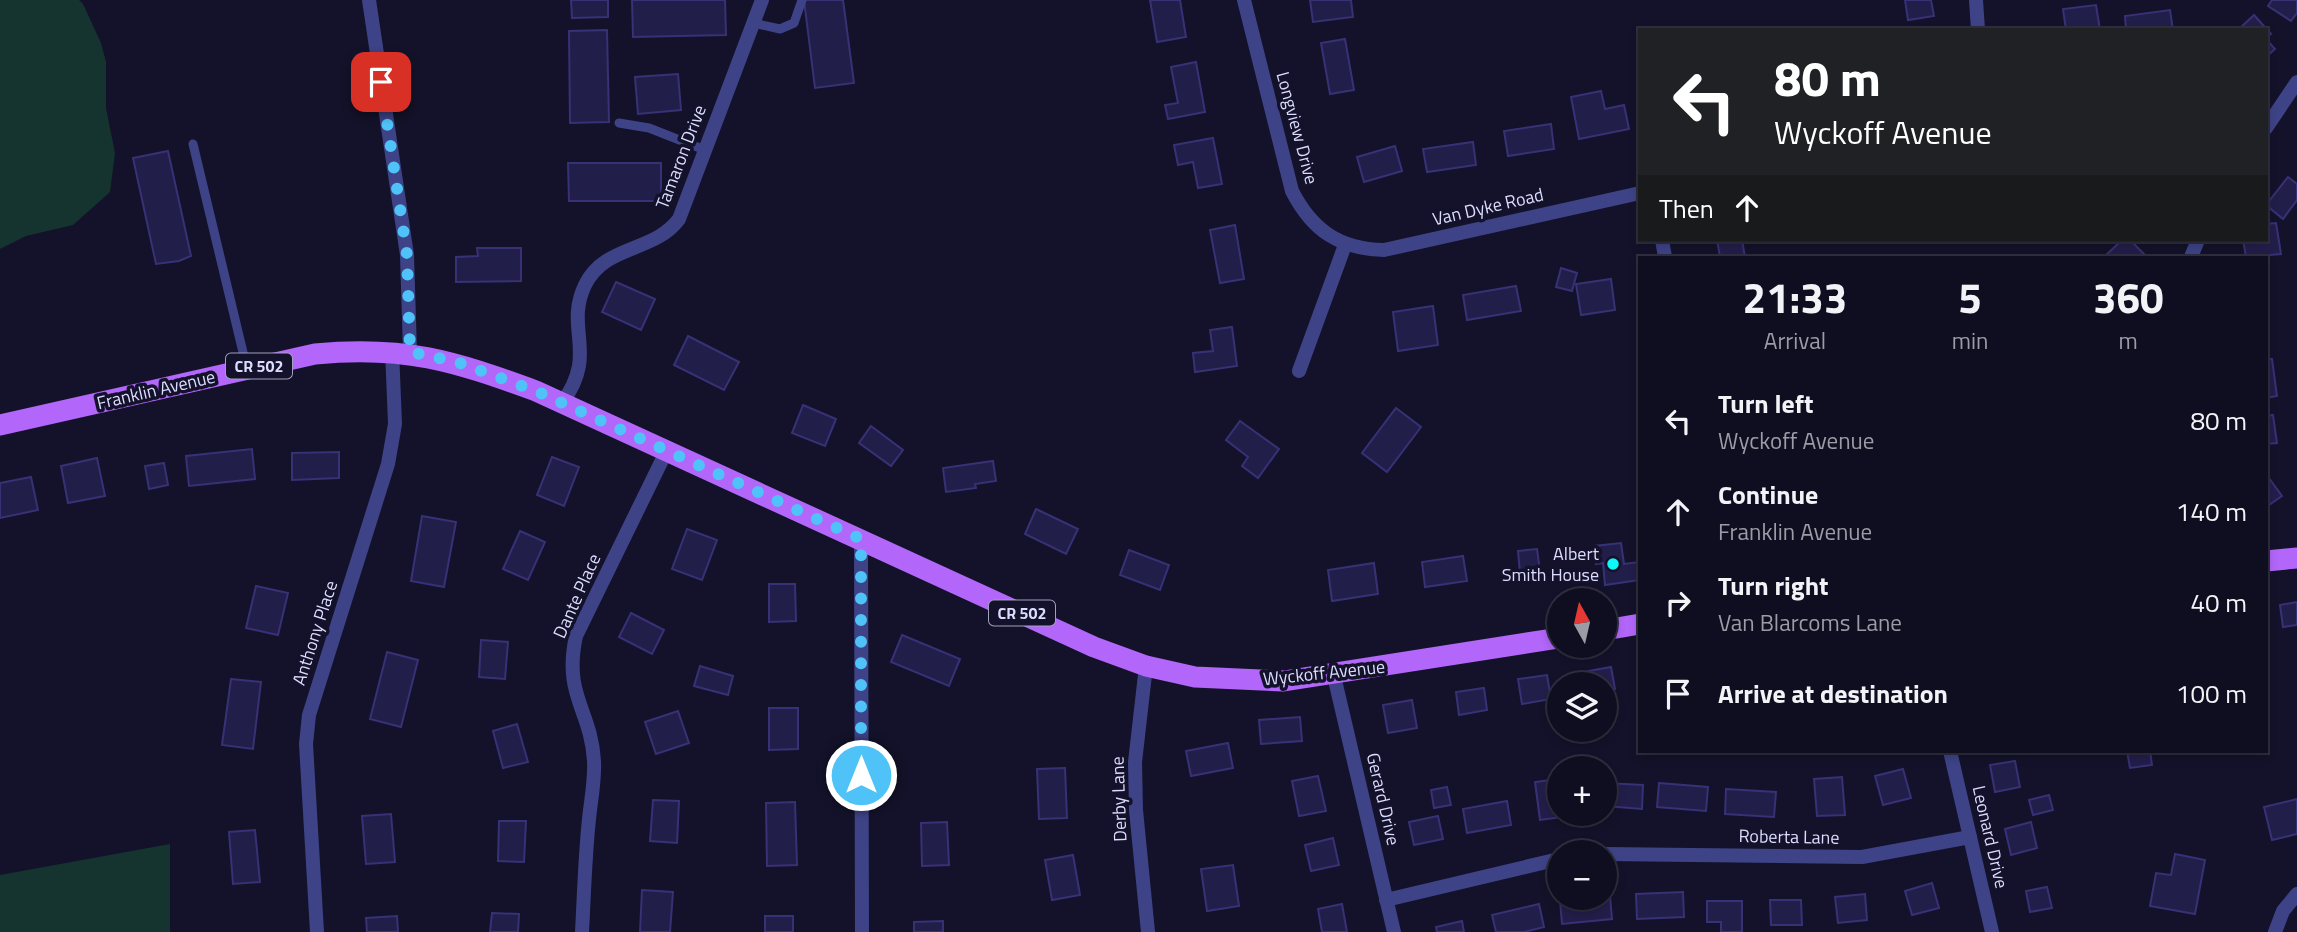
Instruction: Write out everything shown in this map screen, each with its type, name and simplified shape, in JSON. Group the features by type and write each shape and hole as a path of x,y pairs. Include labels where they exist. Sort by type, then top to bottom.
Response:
{"main road":[{"name":"Franklin Avenue","path":"0,425 315,354 401,351 457,362 517,384"},
{"name":"Wyckoff Avenue","path":"517,384 667,450 1094,647 1146,666 1195,677 1284,681 1334,676 1547,640"},
{"path":"2268,561 2297,558"},
{"path":"1617,628 1638,624"}],"street":[{"name":"Anthony Place","path":"317,932 306,744 309,715 388,464 395,424 407,255 369,0"},
{"name":"Tamaron Drive","path":"562,403 580,371 582,353 578,318 586,284 609,258 658,240 671,230 679,219 762,0"},
{"name":"Longview Drive","path":"1244,0 1292,191 1314,225 1345,244"},
{"path":"1976,0 1978,28"},
{"path":"2268,120 2297,82"},
{"name":"Van Dyke Road","path":"1345,244 1384,250 1638,193"},
{"path":"1299,371 1345,244"},
{"name":"Dante Place","path":"582,932 594,757 573,688 571,657 576,636 667,450"},
{"path":"861,539 862,932"},
{"name":"Derby Lane","path":"1146,666 1135,762 1136,810 1148,932"},
{"name":"Gerard Drive","path":"1334,676 1394,932"},
{"name":"Leonard Drive","path":"1950,753 1992,932"},
{"name":"Roberta Lane","path":"1617,854 1862,857 1970,837"},
{"path":"1386,900 1547,862"},
{"path":"2275,932 2283,911 2294,896"}],"lane":[{"path":"753,23 780,29 793,23 802,0"},
{"path":"619,123 649,128 705,150"},
{"path":"193,144 247,369"}],"green space":[{"path":"0,0 79,0 83,4 101,43 106,62 106,108 115,153 110,192 73,225 26,236 0,249"},
{"path":"170,844 170,932 0,932 0,875"}],"building":[{"path":"571,0 608,0 608,17 572,18"},
{"path":"632,0 725,0 726,35 633,37"},
{"path":"804,0 843,0 854,83 815,88"},
{"path":"1150,0 1180,0 1186,37 1157,42"},
{"path":"1310,0 1351,0 1353,17 1313,22"},
{"path":"1905,0 1931,0 1934,16 1908,20"},
{"path":"2272,0 2297,0 2297,13 2291,21 2268,6"},
{"path":"2096,5 2100,28 2066,28 2063,9"},
{"path":"2170,10 2173,28 2126,28 2125,16"},
{"path":"2254,15 2266,28 2240,28"},
{"path":"607,30 609,122 570,123 569,31"},
{"path":"1345,39 1354,90 1330,94 1321,43"},
{"path":"2268,41 2275,49 2268,55"},
{"path":"1196,62 1205,112 1168,119 1165,105 1178,103 1171,67"},
{"path":"678,74 681,110 638,114 635,77"},
{"path":"1601,91 1605,109 1624,105 1629,129 1579,139 1571,97"},
{"path":"1551,124 1554,149 1508,156 1504,131"},
{"path":"1213,138 1222,184 1198,188 1193,162 1178,165 1174,145"},
{"path":"1473,142 1476,165 1427,172 1423,149"},
{"path":"1395,146 1402,171 1364,182 1357,157"},
{"path":"168,151 191,256 179,261 156,264 133,158"},
{"path":"568,163 661,163 661,201 569,201"},
{"path":"2288,177 2297,184 2297,200 2283,219 2268,207 2268,202"},
{"path":"2276,223 2281,254 2246,256 2243,242 2268,242 2268,224"},
{"path":"1235,225 1244,279 1220,283 1210,230"},
{"path":"1717,242 1742,242 1745,256 1720,256"},
{"path":"2120,242 2136,242 2134,244 2146,256 2105,256"},
{"path":"477,248 521,248 521,281 456,282 456,257 478,256"},
{"path":"1561,268 1577,273 1572,291 1556,287"},
{"path":"1611,279 1615,310 1581,315 1576,284"},
{"path":"616,282 655,299 641,330 602,312"},
{"path":"1516,286 1521,311 1467,320 1463,295"},
{"path":"1433,306 1438,345 1398,351 1393,312"},
{"path":"1232,327 1237,366 1195,372 1193,353 1213,351 1210,330"},
{"path":"688,336 739,362 724,390 674,365"},
{"path":"2268,359 2272,359 2277,396 2268,398"},
{"path":"803,405 836,419 825,446 792,433"},
{"path":"1396,408 1421,427 1387,472 1362,453"},
{"path":"2273,415 2277,443 2268,444 2268,416"},
{"path":"1240,421 1279,449 1258,478 1242,466 1248,457 1226,440"},
{"path":"871,426 903,450 891,466 859,443"},
{"path":"252,449 255,479 189,486 186,456"},
{"path":"339,452 339,478 292,480 292,453"},
{"path":"552,457 579,467 564,506 537,495"},
{"path":"97,458 105,496 68,503 61,466"},
{"path":"993,461 996,481 975,484 976,488 946,492 943,468"},
{"path":"164,463 168,485 149,489 145,466"},
{"path":"31,477 38,510 0,518 0,483"},
{"path":"2268,477 2282,496 2268,506"},
{"path":"1036,509 1078,529 1066,554 1025,534"},
{"path":"422,516 456,522 444,587 411,581"},
{"path":"687,529 717,540 702,580 672,569"},
{"path":"520,531 545,542 528,580 503,569"},
{"name":"Albert Smith House","path":"1621,543 1624,564 1638,562 1638,580 1605,585 1603,563 1596,564 1594,546"},
{"path":"1537,549 1540,571 1520,574 1518,551"},
{"path":"1129,550 1169,565 1160,590 1120,575"},
{"path":"1463,556 1467,581 1425,587 1422,562"},
{"path":"1374,563 1378,594 1332,601 1328,570"},
{"path":"769,584 795,584 796,621 769,622"},
{"path":"256,586 288,593 278,635 246,628"},
{"path":"2297,602 2297,625 2283,627 2280,605"},
{"path":"631,613 664,630 652,654 619,637"},
{"path":"902,635 960,659 949,686 891,662"},
{"path":"481,640 508,642 505,679 479,677"},
{"path":"387,652 418,660 401,727 370,719"},
{"path":"700,666 733,676 728,695 694,686"},
{"path":"1611,667 1612,672 1583,672"},
{"path":"1547,675 1547,700 1522,704 1518,679"},
{"path":"231,679 261,682 253,749 222,745"},
{"path":"1484,688 1487,710 1459,715 1456,692"},
{"path":"1412,700 1417,728 1388,733 1383,705"},
{"path":"769,708 798,708 798,749 769,750"},
{"path":"678,711 689,743 656,754 645,722"},
{"path":"1300,717 1302,741 1261,744 1259,720"},
{"path":"517,724 528,762 503,768 493,731"},
{"path":"1228,743 1233,768 1191,776 1186,751"},
{"path":"2127,753 2150,753 2152,765 2130,768"},
{"path":"2015,761 2020,787 1995,792 1990,765"},
{"path":"1065,768 1067,818 1039,819 1037,769"},
{"path":"1903,769 1911,798 1883,805 1875,776"},
{"path":"1318,776 1326,811 1299,816 1292,781"},
{"path":"1842,777 1845,815 1817,816 1814,779"},
{"path":"1547,780 1547,819 1540,820 1535,782"},
{"path":"1659,783 1708,787 1706,811 1657,807"},
{"path":"1617,784 1643,785 1642,809 1617,807"},
{"path":"1447,787 1451,805 1434,808 1431,790"},
{"path":"1726,789 1776,792 1774,817 1725,814"},
{"path":"2049,795 2053,810 2033,815 2029,800"},
{"path":"2297,799 2297,834 2272,840 2264,807"},
{"path":"653,800 679,801 677,843 650,841"},
{"path":"1507,801 1511,825 1467,833 1463,809"},
{"path":"795,802 797,865 767,866 766,803"},
{"path":"391,814 395,862 366,864 362,816"},
{"path":"1438,816 1443,839 1414,845 1409,822"},
{"path":"499,821 526,821 524,862 498,861"},
{"path":"947,822 949,865 922,866 921,823"},
{"path":"2031,822 2037,848 2011,855 2005,829"},
{"path":"255,830 260,882 233,884 229,832"},
{"path":"1333,838 1339,865 1311,871 1305,845"},
{"path":"2175,854 2205,860 2195,914 2150,906 2156,873 2171,875"},
{"path":"1073,855 1080,895 1052,900 1045,860"},
{"path":"1233,865 1239,906 1207,911 1201,869"},
{"path":"1932,883 1939,908 1912,915 1905,891"},
{"path":"2047,887 2052,908 2030,912 2026,891"},
{"path":"642,890 673,892 670,932 640,932"},
{"path":"1683,892 1684,917 1637,919 1636,894"},
{"path":"1865,894 1867,920 1838,923 1835,897"},
{"path":"1770,900 1801,900 1802,925 1771,925"},
{"path":"1707,901 1742,901 1742,932 1721,932 1721,922 1707,922"},
{"path":"1342,904 1347,932 1322,932 1318,909"},
{"path":"1539,904 1544,927 1524,932 1496,932 1492,915"},
{"path":"1561,910 1611,910 1612,919 1562,924"},
{"path":"492,913 519,914 518,932 490,932"},
{"path":"397,916 398,932 367,932 366,918"},
{"path":"765,916 793,916 793,932 765,932"},
{"path":"943,921 943,932 914,932 914,922"},
{"path":"1462,921 1464,932 1437,932 1436,927"}],"place":[{"name":"Albert Smith House","path":"1613,564"}],"route":[{"path":"381,82 407,255 410,352 457,362 536,391 861,539 861,775"}]}
